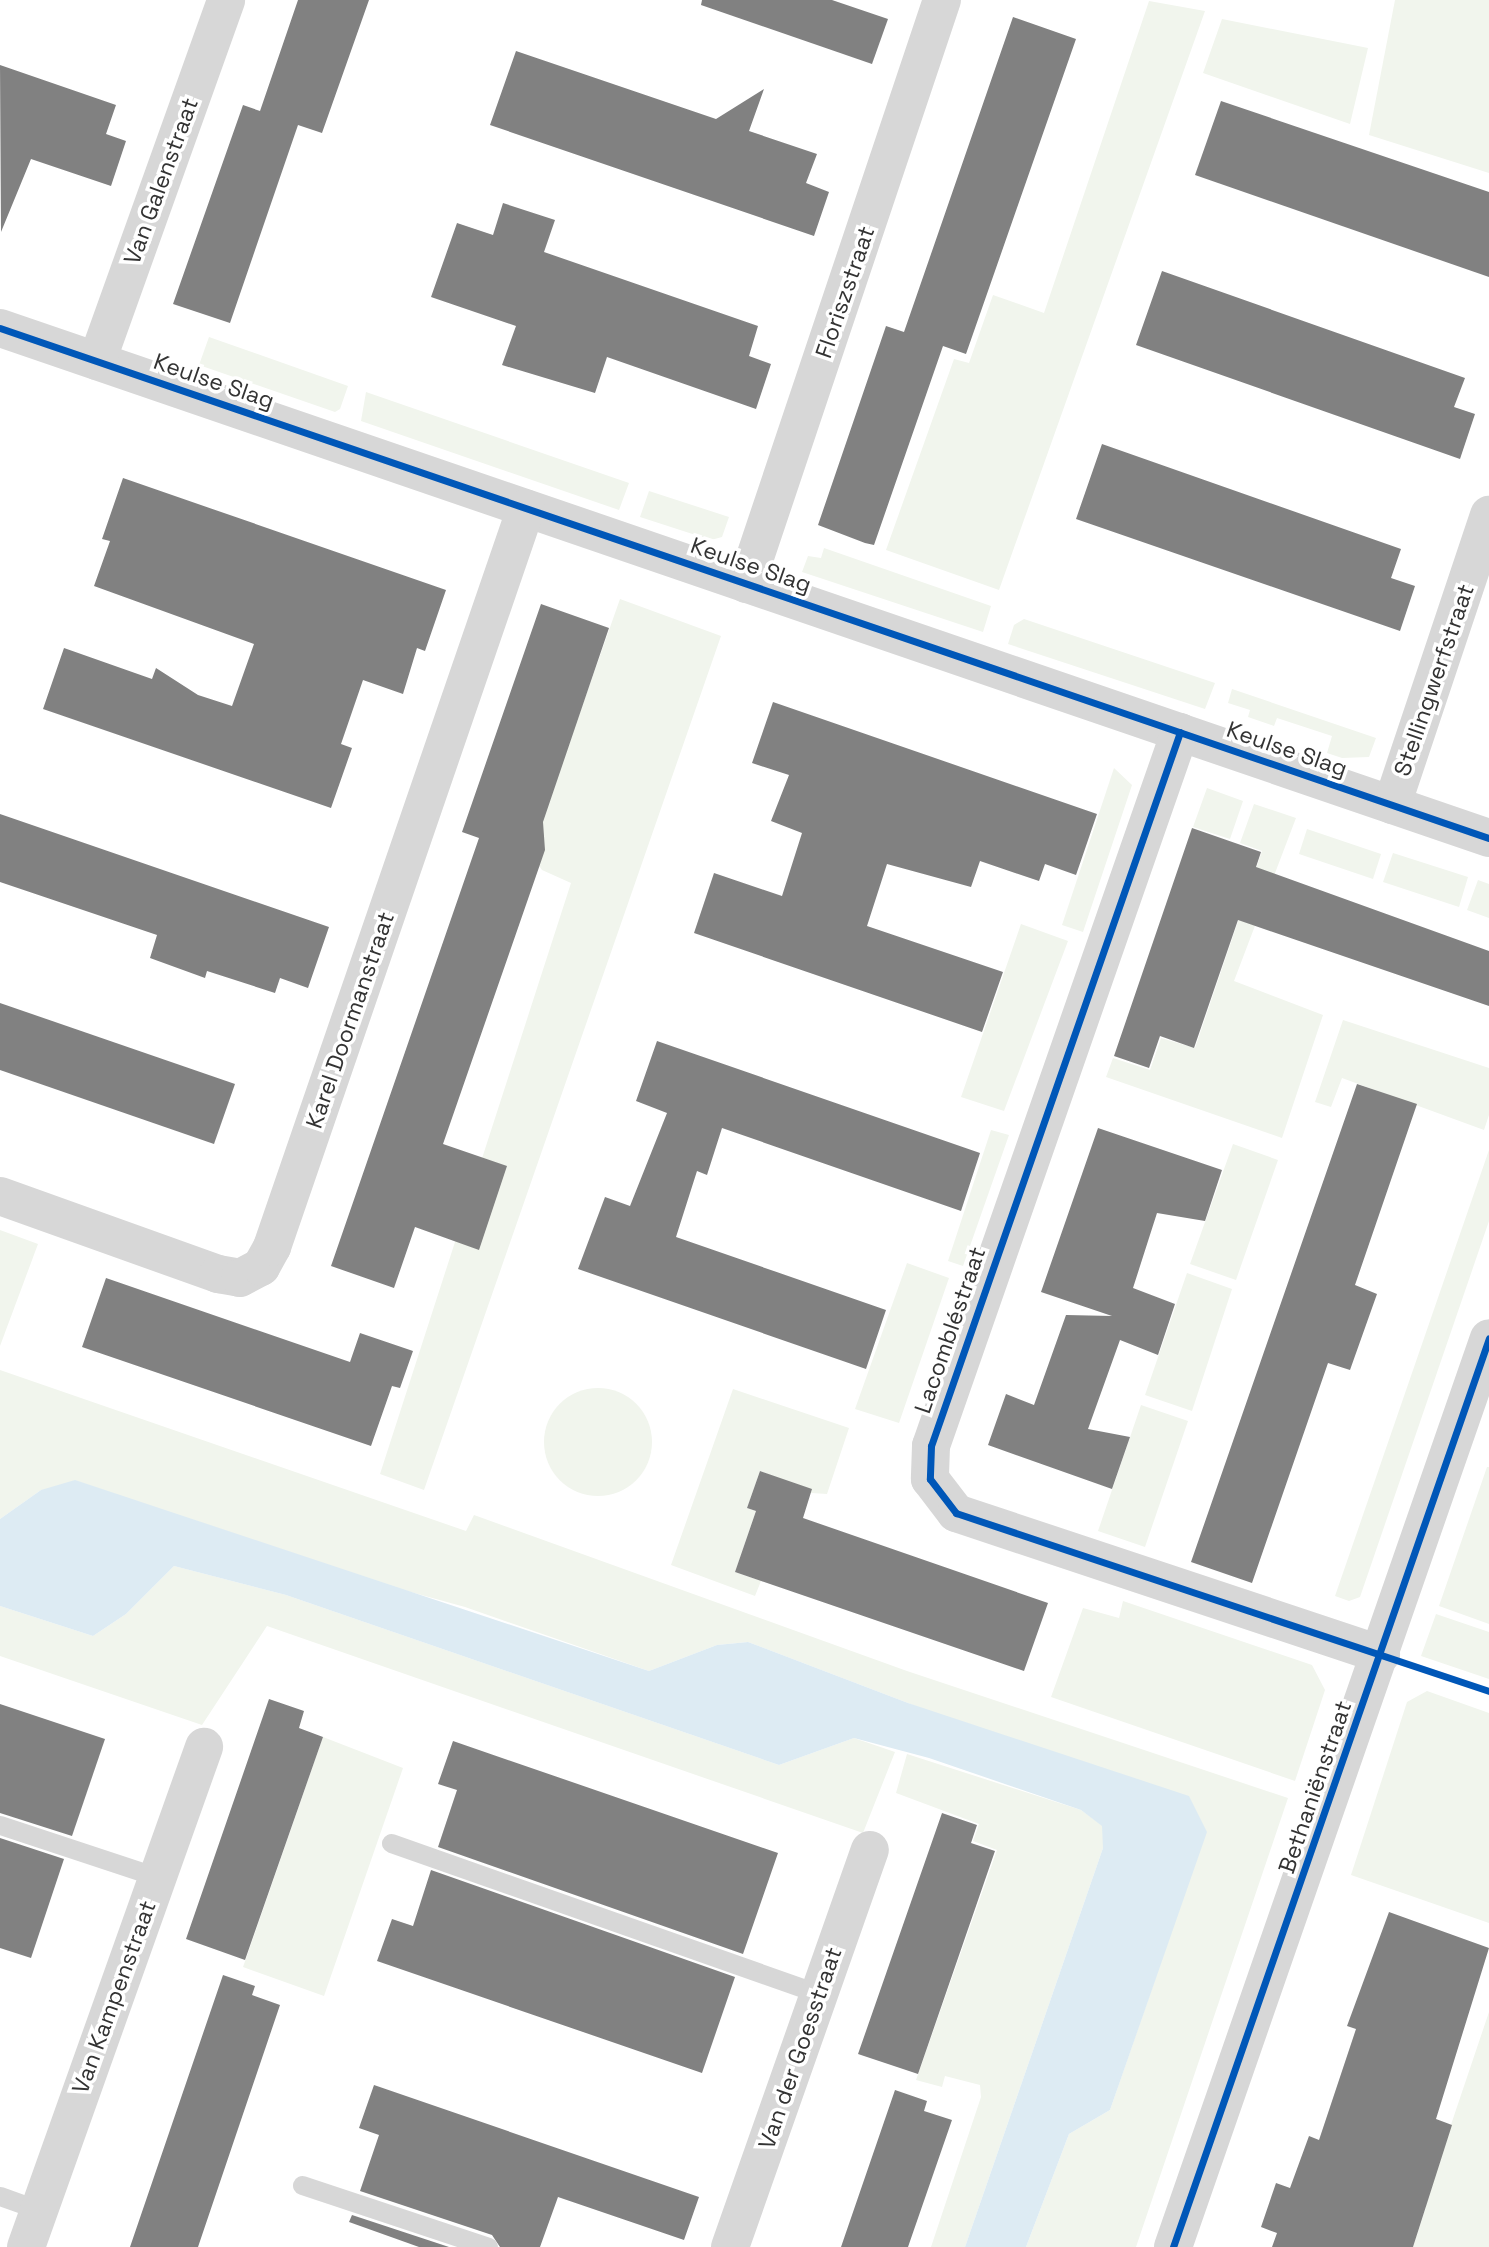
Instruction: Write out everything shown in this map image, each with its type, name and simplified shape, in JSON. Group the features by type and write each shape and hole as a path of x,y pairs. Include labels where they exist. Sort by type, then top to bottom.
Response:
{"street":[{"name":"Van Galenstraat","path":"97,361 226,0"},
{"name":"Floriszstraat","path":"746,584 942,0"},
{"name":"Keulse Slag","path":"0,328 1489,838"},
{"name":"Karel Doormanstraat","path":"0,1196 218,1274 240,1278 261,1267 272,1247 526,508"},
{"name":"Stellingwerfstraat","path":"1392,805 1489,515"},
{"name":"Lacombléstraat","path":"1180,732 931,1446 930,1479 956,1513 1381,1654"},
{"name":"Bethaniënstraat","path":"1173,2247 1489,1338"},
{"name":"Van Kampenstraat","path":"26,2247 204,1747"},
{"name":"Van der Goesstraat","path":"730,2247 870,1850"}],"lane":[{"path":"0,1825 157,1877"},
{"path":"391,1843 820,1994"},
{"path":"302,2185 488,2247"},
{"path":"0,2196 39,2210"}],"shaded area":[{"path":"1395,0 1489,0 1489,173 1369,135"},
{"path":"1149,1 1205,11 999,590 886,550 954,359 969,363 993,295 1044,313"},
{"path":"1222,19 1368,48 1350,124 1203,73"},
{"path":"209,337 348,386 340,409 335,412 199,365"},
{"path":"366,392 629,483 619,510 361,421"},
{"path":"649,491 729,517 722,537 711,540 640,517"},
{"path":"824,548 991,606 983,632 802,572 808,556 821,558"},
{"path":"620,599 721,636 424,1490 380,1474 571,883 542,870 530,854"},
{"path":"1024,619 1215,683 1205,709 1008,644 1014,625"},
{"path":"1232,689 1376,738 1369,757 1342,758 1327,753 1332,736 1277,718 1274,726 1248,717 1250,710 1228,703"},
{"path":"1114,768 1132,785 1083,932 1062,925"},
{"path":"1207,788 1243,801 1230,839 1193,827"},
{"path":"1254,804 1296,818 1234,981 1323,1015 1282,1138 1106,1077 1113,1058 1150,1070 1161,1038 1195,1048 1262,851 1240,843"},
{"path":"1307,829 1381,854 1373,879 1299,854"},
{"path":"1393,853 1468,877 1459,907 1383,882"},
{"path":"1478,880 1489,884 1489,918 1467,910"},
{"path":"1021,924 1068,941 1004,1111 961,1097"},
{"path":"1343,1020 1489,1068 1489,1115 1484,1130 1342,1078 1331,1107 1315,1102"},
{"path":"991,1130 1009,1135 963,1266 948,1261"},
{"path":"1233,1144 1278,1160 1236,1280 1190,1264"},
{"path":"1489,1150 1489,1221 1360,1597 1349,1601 1335,1596"},
{"path":"0,1230 38,1244 0,1346"},
{"path":"907,1263 949,1278 899,1423 855,1409"},
{"path":"1187,1273 1232,1289 1192,1411 1145,1395"},
{"path":"0,1370 466,1531 474,1515 907,1671 1288,1798 1136,2247 1026,2247 1069,2134 1110,2110 1206,1832 908,1703 748,1642 717,1645 649,1671 465,1607 41,1490 0,1519"},
{"path":"598,1388 619,1392 636,1404 648,1421 652,1442 648,1463 636,1480 619,1492 598,1496 577,1492 560,1480 548,1463 544,1442 548,1421 560,1404 577,1392"},
{"path":"733,1389 849,1428 827,1494 811,1493 760,1471 747,1508 756,1511 735,1572 761,1581 755,1596 671,1565"},
{"path":"1141,1405 1188,1421 1145,1547 1098,1531"},
{"path":"1489,1467 1489,1624 1439,1606"},
{"path":"75,1480 649,1671 717,1645 748,1642 908,1703 1189,1796 1207,1832 1110,2110 1069,2134 1026,2247 965,2247 1103,1848 1102,1826 1081,1810 929,1758 854,1738 779,1765 286,1595 174,1566 126,1614 93,1636 0,1606 0,1519 41,1490"},
{"path":"174,1566 286,1595 779,1765 854,1738 895,1752 863,1833 267,1626 202,1725 0,1656 0,1606 93,1636 126,1614"},
{"path":"1123,1601 1312,1665 1325,1690 1295,1781 1051,1697 1083,1608 1119,1618"},
{"path":"1436,1614 1489,1632 1489,1679 1421,1656"},
{"path":"1427,1691 1489,1713 1489,1923 1351,1875 1407,1702"},
{"path":"323,1737 403,1768 324,1996 243,1967"},
{"path":"907,1754 1081,1810 1103,1826 1103,1848 965,2247 931,2247 981,2097 980,2085 945,2076 942,2087 916,2080 997,1850 973,1841 979,1824 896,1793"},
{"path":"1489,2012 1489,2247 1413,2247 1426,2207 1408,2201 1433,2178"}],"building":[{"path":"298,0 369,0 322,133 298,125 230,323 173,304 243,105 260,111"},
{"path":"702,0 832,0 888,19 872,64 701,5"},
{"path":"1013,17 1076,39 966,354 943,346 874,545 865,543 818,525 886,326 904,332"},
{"path":"516,51 716,119 764,89 749,131 817,154 806,183 829,192 814,236 490,125"},
{"path":"0,65 116,105 106,134 126,141 111,186 31,159 1,232"},
{"path":"1221,101 1489,192 1489,277 1195,175"},
{"path":"503,203 555,220 544,252 758,326 749,356 771,364 756,409 607,357 595,393 502,365 516,326 431,297 457,223 493,235"},
{"path":"1162,271 1465,378 1454,407 1475,414 1460,459 1136,345"},
{"path":"1102,444 1401,549 1391,578 1415,586 1400,631 1076,519"},
{"path":"123,478 446,590 425,651 417,648 403,694 363,680 341,744 352,748 331,808 43,709 64,648 152,679 156,668 198,695 232,706 254,644 94,586 110,541 102,539"},
{"path":"541,604 609,628 543,822 545,850 443,1144 507,1166 479,1250 415,1227 394,1288 331,1266 479,838 462,832"},
{"path":"773,702 1097,814 1076,875 1045,864 1039,881 980,861 971,887 887,864 867,926 1003,972 982,1032 694,933 714,873 782,896 802,833 771,821 789,775 752,763"},
{"path":"0,814 329,927 308,988 280,978 275,993 207,971 205,978 150,958 157,935 0,882"},
{"path":"1192,828 1261,852 1256,867 1489,951 1489,1006 1238,920 1194,1048 1160,1036 1149,1068 1114,1056"},
{"path":"0,1003 235,1084 214,1144 0,1070"},
{"path":"657,1041 980,1153 961,1211 722,1128 707,1175 697,1171 676,1237 886,1310 866,1369 578,1269 605,1197 630,1206 667,1113 636,1101"},
{"path":"1357,1084 1417,1104 1355,1285 1377,1294 1350,1370 1328,1363 1252,1583 1191,1562"},
{"path":"1098,1128 1222,1170 1205,1221 1157,1213 1133,1288 1175,1304 1158,1355 1120,1340 1088,1429 1130,1437 1112,1489 988,1445 1006,1394 1034,1405 1066,1315 1112,1316 1041,1292"},
{"path":"106,1278 350,1362 360,1333 413,1351 400,1388 392,1386 371,1446 82,1347"},
{"path":"760,1471 812,1489 803,1518 1048,1603 1024,1671 735,1572 756,1511 747,1508"},
{"path":"269,1699 304,1711 299,1728 323,1737 245,1960 186,1939"},
{"path":"0,1704 105,1739 72,1836 0,1813"},
{"path":"453,1741 778,1853 743,1954 438,1847 457,1790 438,1784"},
{"path":"942,1813 977,1825 971,1843 995,1851 918,2074 858,2054"},
{"path":"0,1838 64,1859 31,1958 0,1948"},
{"path":"431,1870 735,1977 702,2073 377,1961 392,1919 413,1926"},
{"path":"1389,1912 1489,1948 1436,2119 1452,2125 1413,2247 1272,2247 1277,2233 1261,2227 1276,2183 1290,2188 1309,2136 1319,2140 1356,2029 1347,2026"},
{"path":"223,1975 255,1986 252,1995 280,2005 198,2247 130,2247"},
{"path":"374,2085 699,2197 684,2240 558,2197 540,2247 500,2247 492,2235 360,2191 379,2135 359,2128"},
{"path":"895,2090 927,2101 924,2111 952,2120 908,2247 841,2247"},
{"path":"352,2215 449,2247 419,2247 349,2222"}],"cycle path":[{"path":"0,328 1489,838"},
{"path":"1180,732 931,1446 930,1479 956,1513 1489,1691"},
{"path":"1173,2247 1489,1338"}]}
